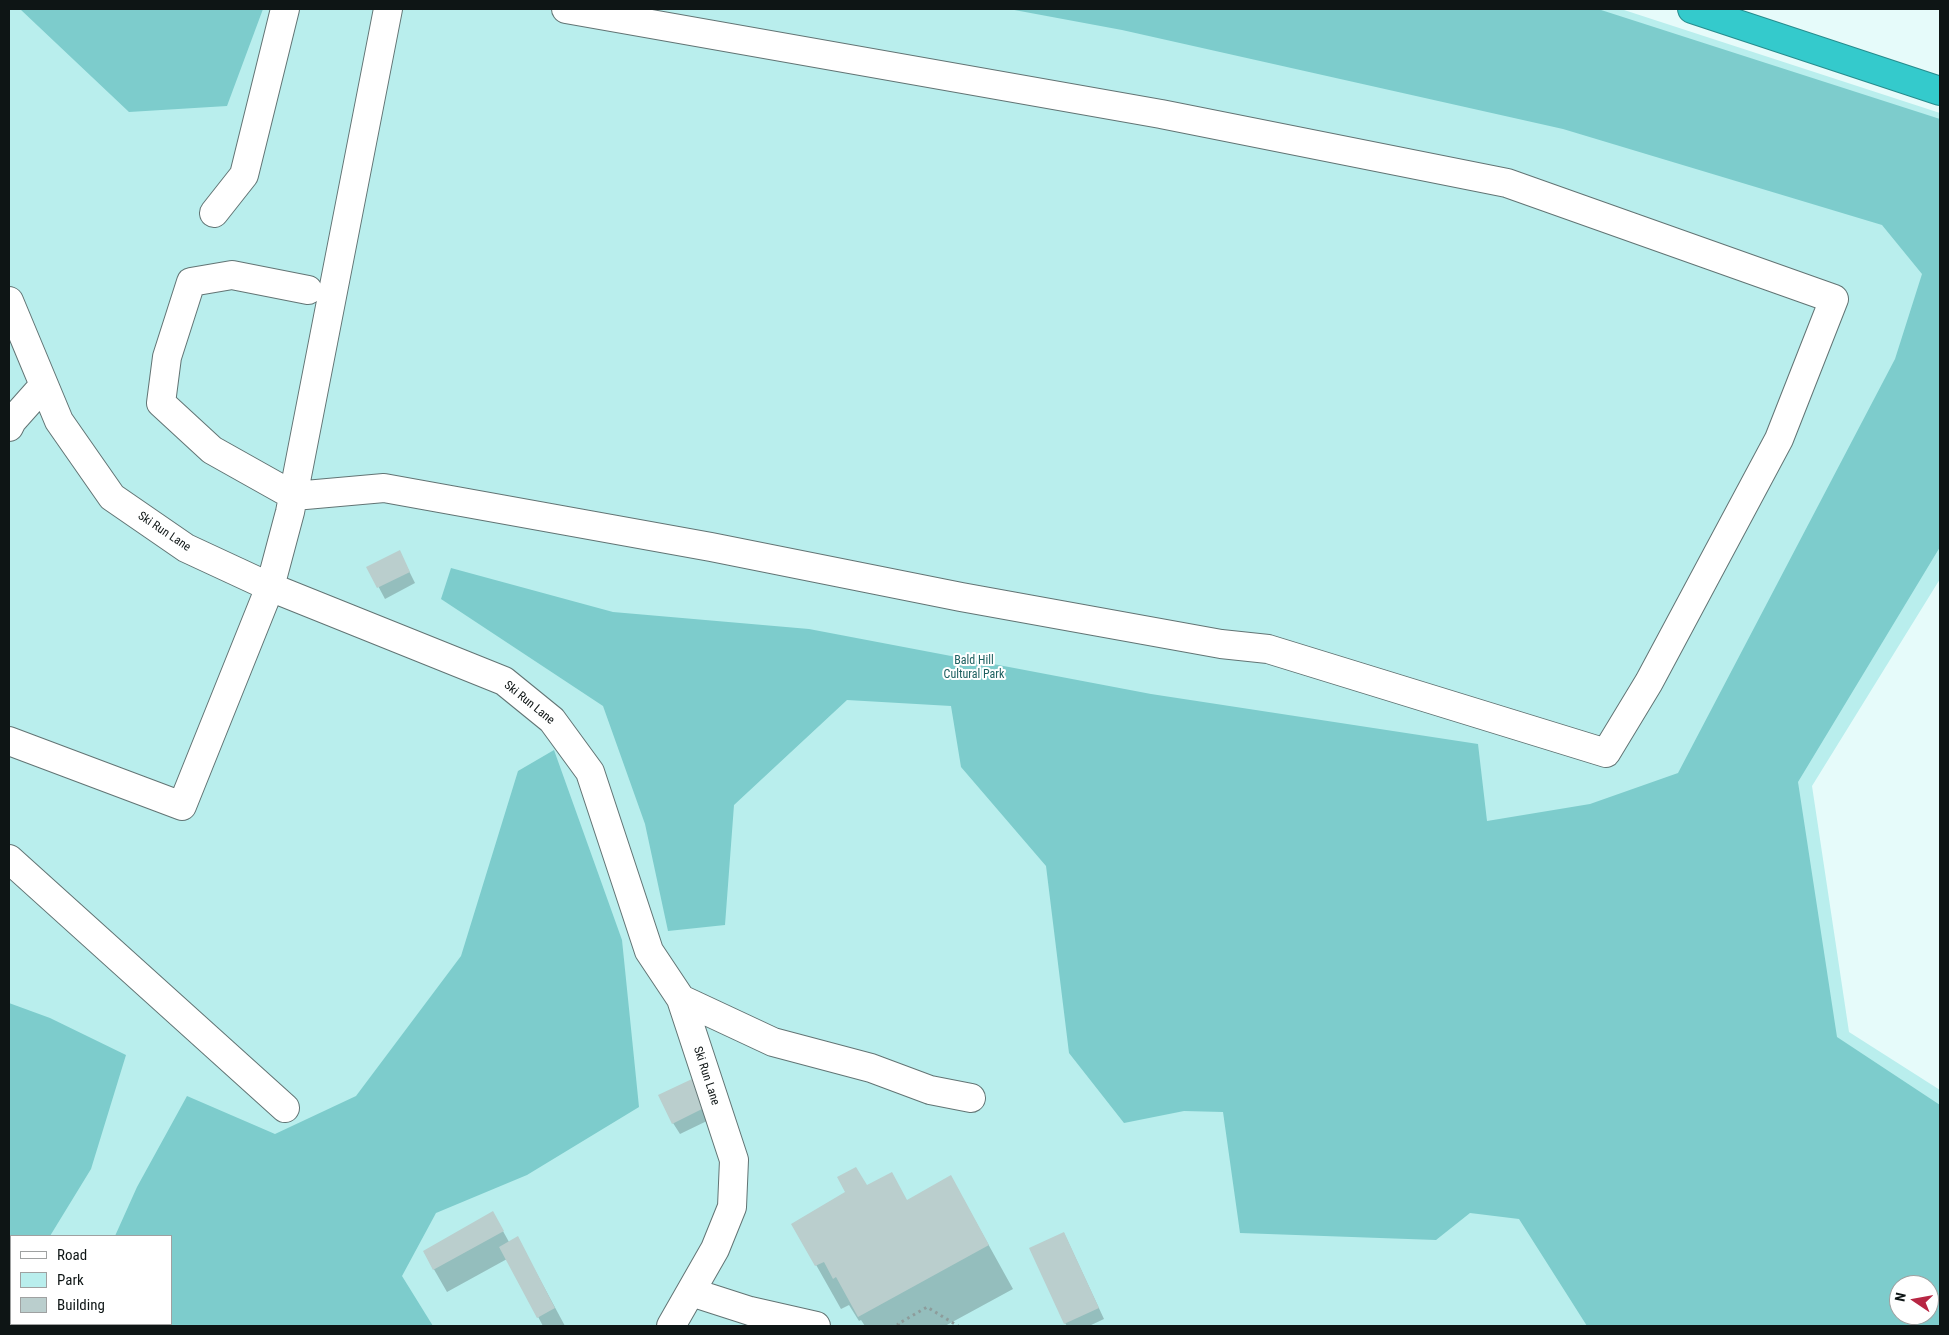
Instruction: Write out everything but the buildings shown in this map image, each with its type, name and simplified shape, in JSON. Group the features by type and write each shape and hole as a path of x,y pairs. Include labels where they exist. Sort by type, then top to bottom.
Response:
{"highway":[{"path":"1692,9 1940,90"}],"street":[{"path":"214,213 244,175 285,9"},
{"path":"9,740 182,806 270,587 294,496 388,9"},
{"path":"308,290 232,275 191,282 167,357 161,403 212,450 294,496 384,488 711,547 990,602 1221,644 1268,649 1606,753 1649,682 1778,439 1834,299 1507,183 1161,114 566,9"},
{"name":"Ski Run Lane","path":"9,301 59,421 112,496 186,548 270,587 504,681 552,720 590,772 649,951 681,999 734,1160 732,1207 715,1248 671,1326"},
{"path":"9,427 12,420 44,385"},
{"path":"9,859 285,1108"},
{"path":"681,999 774,1042 870,1068 930,1090 971,1098"},
{"path":"691,1292 750,1311 816,1326"}],"path":[{"path":"899,1326 898,1324 926,1307 958,1326"}],"green space":[{"name":"Bald Hill Cultural Park","path":"9,9 1621,9 1940,113 1940,579 1812,786 1849,1032 1940,1090 1940,1326 9,1326"},
{"path":"20,9 263,9 227,106 129,112"},
{"path":"1009,9 1598,9 1940,119 1940,547 1798,782 1837,1037 1940,1105 1940,1326 1587,1326 1519,1219 1470,1213 1436,1240 1240,1233 1223,1112 1184,1111 1124,1123 1069,1053 1046,866 961,767 951,706 847,700 734,805 725,925 668,931 645,824 603,706 441,599 451,568 613,612 809,629 1151,694 1478,744 1487,821 1590,804 1678,773 1895,359 1922,274 1882,225 1563,129 1122,30"},
{"path":"554,750 622,940 639,1107 527,1175 436,1213 402,1276 433,1326 76,1326 172,1325 172,1235 115,1235 137,1187 187,1096 275,1134 356,1096 461,956 518,771"},
{"path":"9,1003 50,1018 126,1055 91,1169 51,1235 10,1235 9,1303"}]}
